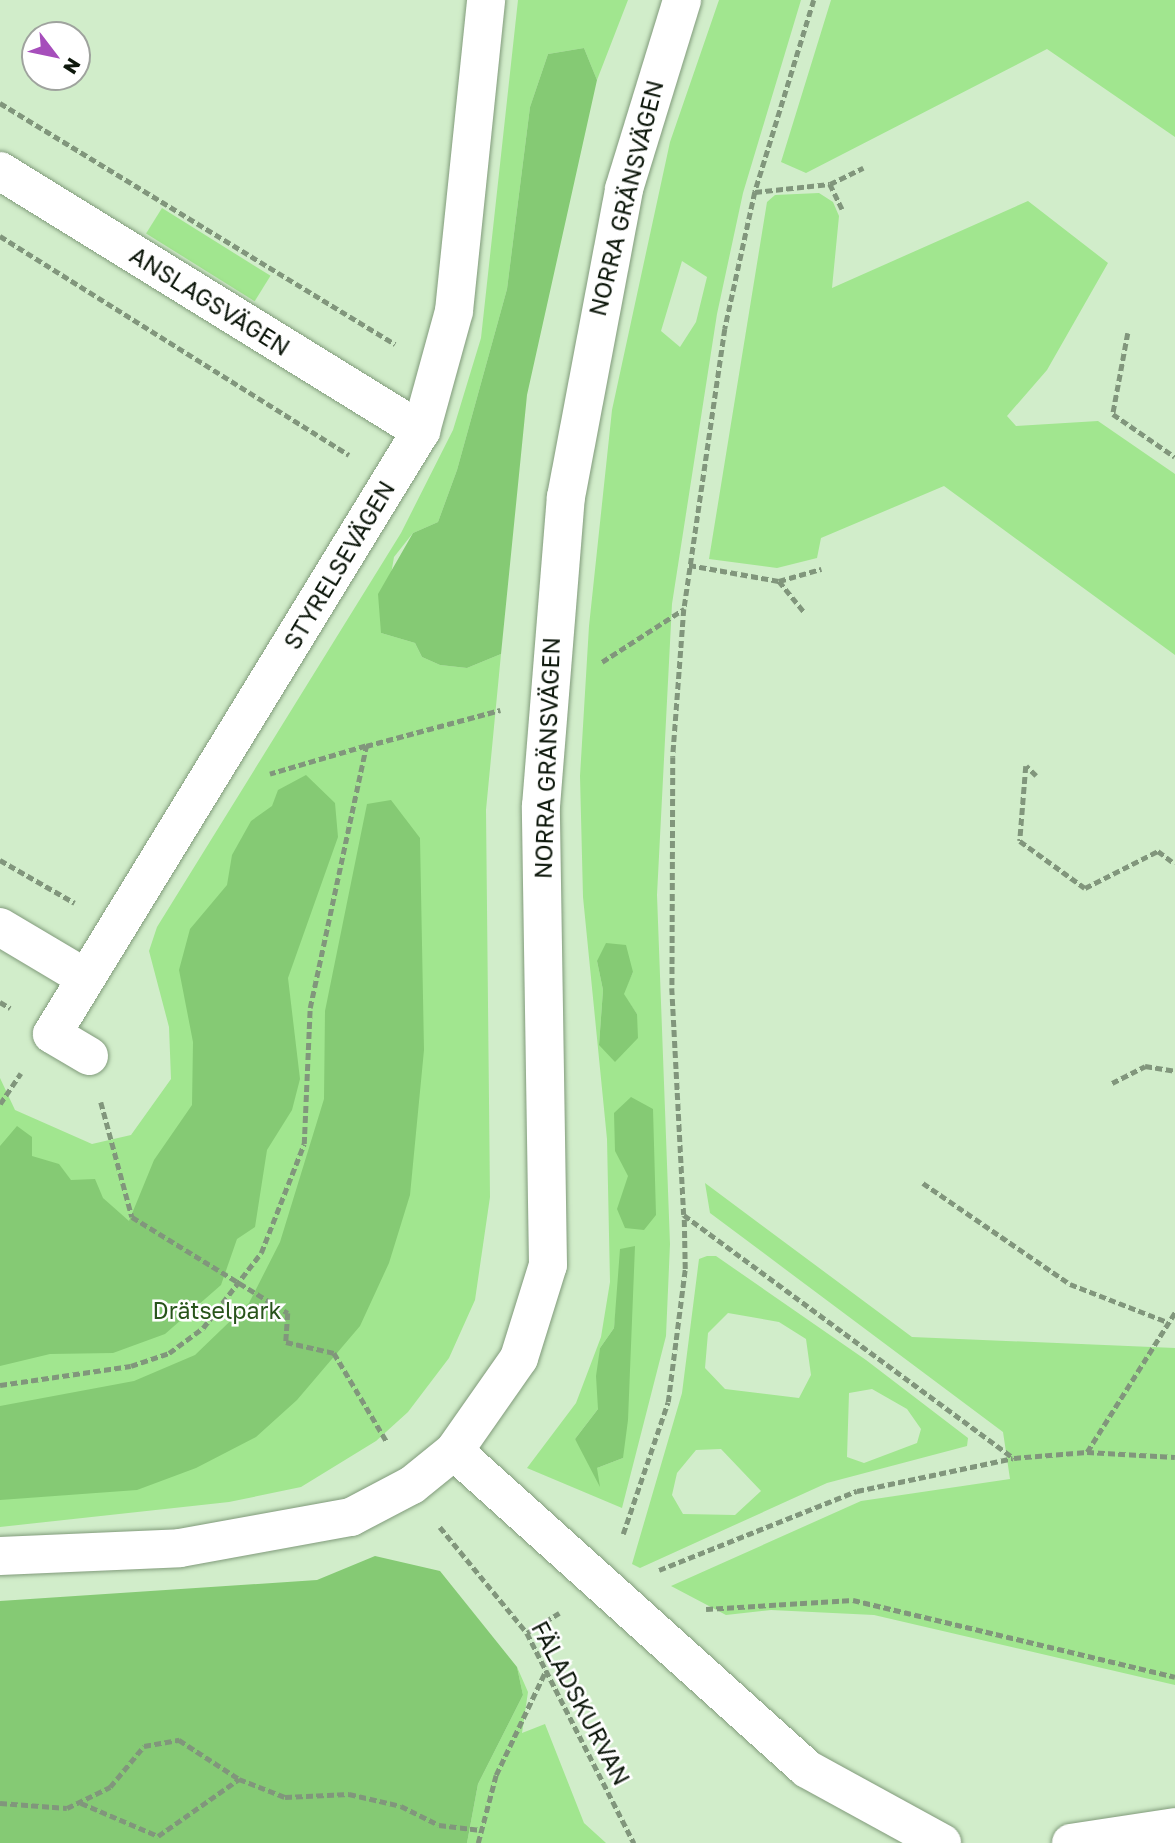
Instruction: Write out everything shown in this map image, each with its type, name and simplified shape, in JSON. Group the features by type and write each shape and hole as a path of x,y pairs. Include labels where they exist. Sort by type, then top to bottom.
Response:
{"street":[{"name":"STYRELSEVÄGEN","path":"89,1056 52,1034 421,431 454,311 486,0"},
{"name":"NORRA GRÄNSVÄGEN","path":"0,1556 180,1548 288,1534 351,1517 412,1485 454,1451 519,1358 548,1265 541,820 547,697 566,496 597,306 631,163 682,0"},
{"name":"ANSLAGSVÄGEN","path":"0,171 421,431"},
{"path":"0,927 86,978"},
{"path":"454,1451 601,1587 807,1769 942,1843"},
{"path":"1072,1843 1175,1827"}],"path":[{"path":"601,1587 642,1488 668,1402 685,1269 672,974 673,757 689,565 725,330 755,192 814,0"},
{"path":"0,103 437,370"},
{"path":"755,192 830,184 863,168"},
{"path":"830,184 842,209"},
{"path":"0,236 392,477"},
{"path":"1128,333 1113,414 1175,457"},
{"path":"689,565 779,581 821,569"},
{"path":"779,581 805,613"},
{"path":"210,778 275,773 547,697 684,610"},
{"path":"0,1385 131,1366 169,1353 203,1328 261,1253 304,1144 310,1008 366,746"},
{"path":"1037,776 1026,766 1020,841 1086,888 1157,851 1175,864"},
{"path":"0,860 82,907"},
{"path":"89,1056 132,1217 238,1282"},
{"path":"1112,1083 1145,1066 1175,1071"},
{"path":"923,1183 1070,1284 1166,1321"},
{"path":"684,1215 1014,1458"},
{"name":"FÄLADSKURVAN","path":"238,1282 288,1313 286,1342 334,1353 412,1485 462,1562 527,1633 634,1843"},
{"path":"1087,1452 1166,1321 1175,1312"},
{"path":"527,1633 601,1587 635,1581 857,1491 962,1464 1014,1458 1087,1452 1175,1457"},
{"path":"690,1612 758,1602 853,1600 1175,1677"},
{"path":"478,1843 496,1775 547,1669"},
{"path":"0,1803 67,1808 110,1787 144,1746 179,1740 239,1779 285,1797 349,1794 401,1806 439,1825 481,1830"},
{"path":"80,1803 158,1836 239,1779"}],"green space":[{"name":"Drätselpark","path":"518,0 628,0 597,80 584,48 548,54 530,107 507,289 457,470 438,522 413,533 394,557 381,633 415,643 422,657 440,665 467,668 501,654 486,810 490,1197 475,1300 449,1358 408,1412 376,1441 301,1487 229,1502 0,1527 0,1078 15,1110 92,1144 131,1135 171,1079 169,1027 149,951 157,927 401,533 453,430 481,338"},
{"path":"719,0 801,0 743,193 717,314 672,604 657,895 670,1244 666,1336 622,1508 527,1468 576,1403 601,1337 610,1282 607,1139 583,897 580,776 589,626 612,410 670,142","holes":["682,261 707,277 696,322 680,347 661,331","597,961 633,972 623,994 637,1014 599,1045 603,990","617,1301 623,1458 597,1468 575,1439 598,1409 600,1348 614,1328"]},
{"path":"831,0 1175,0 1175,137 1047,49 806,173 781,162"},
{"path":"584,48 597,80 527,395 501,654 467,668 440,665 422,657 415,643 381,633 378,594 413,533 438,522 457,470 507,289 530,107 548,54"},
{"path":"819,193 833,202 839,216 832,288 1028,201 1108,263 1047,370 1007,416 1016,426 1098,421 1175,474 1175,655 944,486 821,538 817,558 777,568 709,559 767,202 775,195"},
{"path":"162,208 271,276 255,301 146,233"},
{"path":"306,775 335,803 338,837 288,978 300,1079 292,1110 267,1150 255,1227 237,1239 221,1285 165,1334 113,1353 50,1354 0,1366 0,1146 17,1126 32,1137 32,1156 59,1164 71,1180 95,1179 103,1198 129,1221 154,1160 192,1105 193,1042 179,970 190,929 227,885 232,855 251,821 272,806 278,790"},
{"path":"391,800 420,838 424,1050 410,1195 389,1263 360,1326 297,1400 256,1437 196,1468 137,1490 0,1500 0,1406 134,1381 195,1355 249,1303 280,1242 324,1099 325,1011 367,804"},
{"path":"606,943 626,945 633,972 624,994 637,1014 638,1038 615,1062 599,1045 603,990 597,961"},
{"path":"631,1097 653,1109 656,1215 644,1230 625,1228 617,1209 628,1176 615,1151 614,1113"},
{"path":"705,1183 912,1337 1175,1348 1175,1685 874,1615 771,1610 726,1615 671,1586 861,1501 1010,1479 1003,1432 710,1213"},
{"path":"635,1246 628,1420 623,1458 597,1468 600,1487 575,1439 598,1409 596,1376 600,1348 614,1328 620,1249"},
{"path":"716,1256 866,1360 968,1438 967,1446 827,1483 640,1568 632,1564 682,1393 699,1259","holes":["728,1313 779,1322 806,1339 811,1375 799,1398 725,1389 705,1368 708,1333","872,1389 907,1409 921,1429 917,1443 864,1463 847,1457 849,1393","721,1449 761,1491 735,1515 683,1514 672,1495 677,1473 696,1450"]},
{"path":"375,1556 440,1571 517,1667 523,1695 478,1784 467,1843 0,1843 0,1601 317,1580"},
{"path":"517,1667 528,1692 522,1733 545,1724 584,1823 606,1843 467,1843 478,1784 523,1695"}]}
